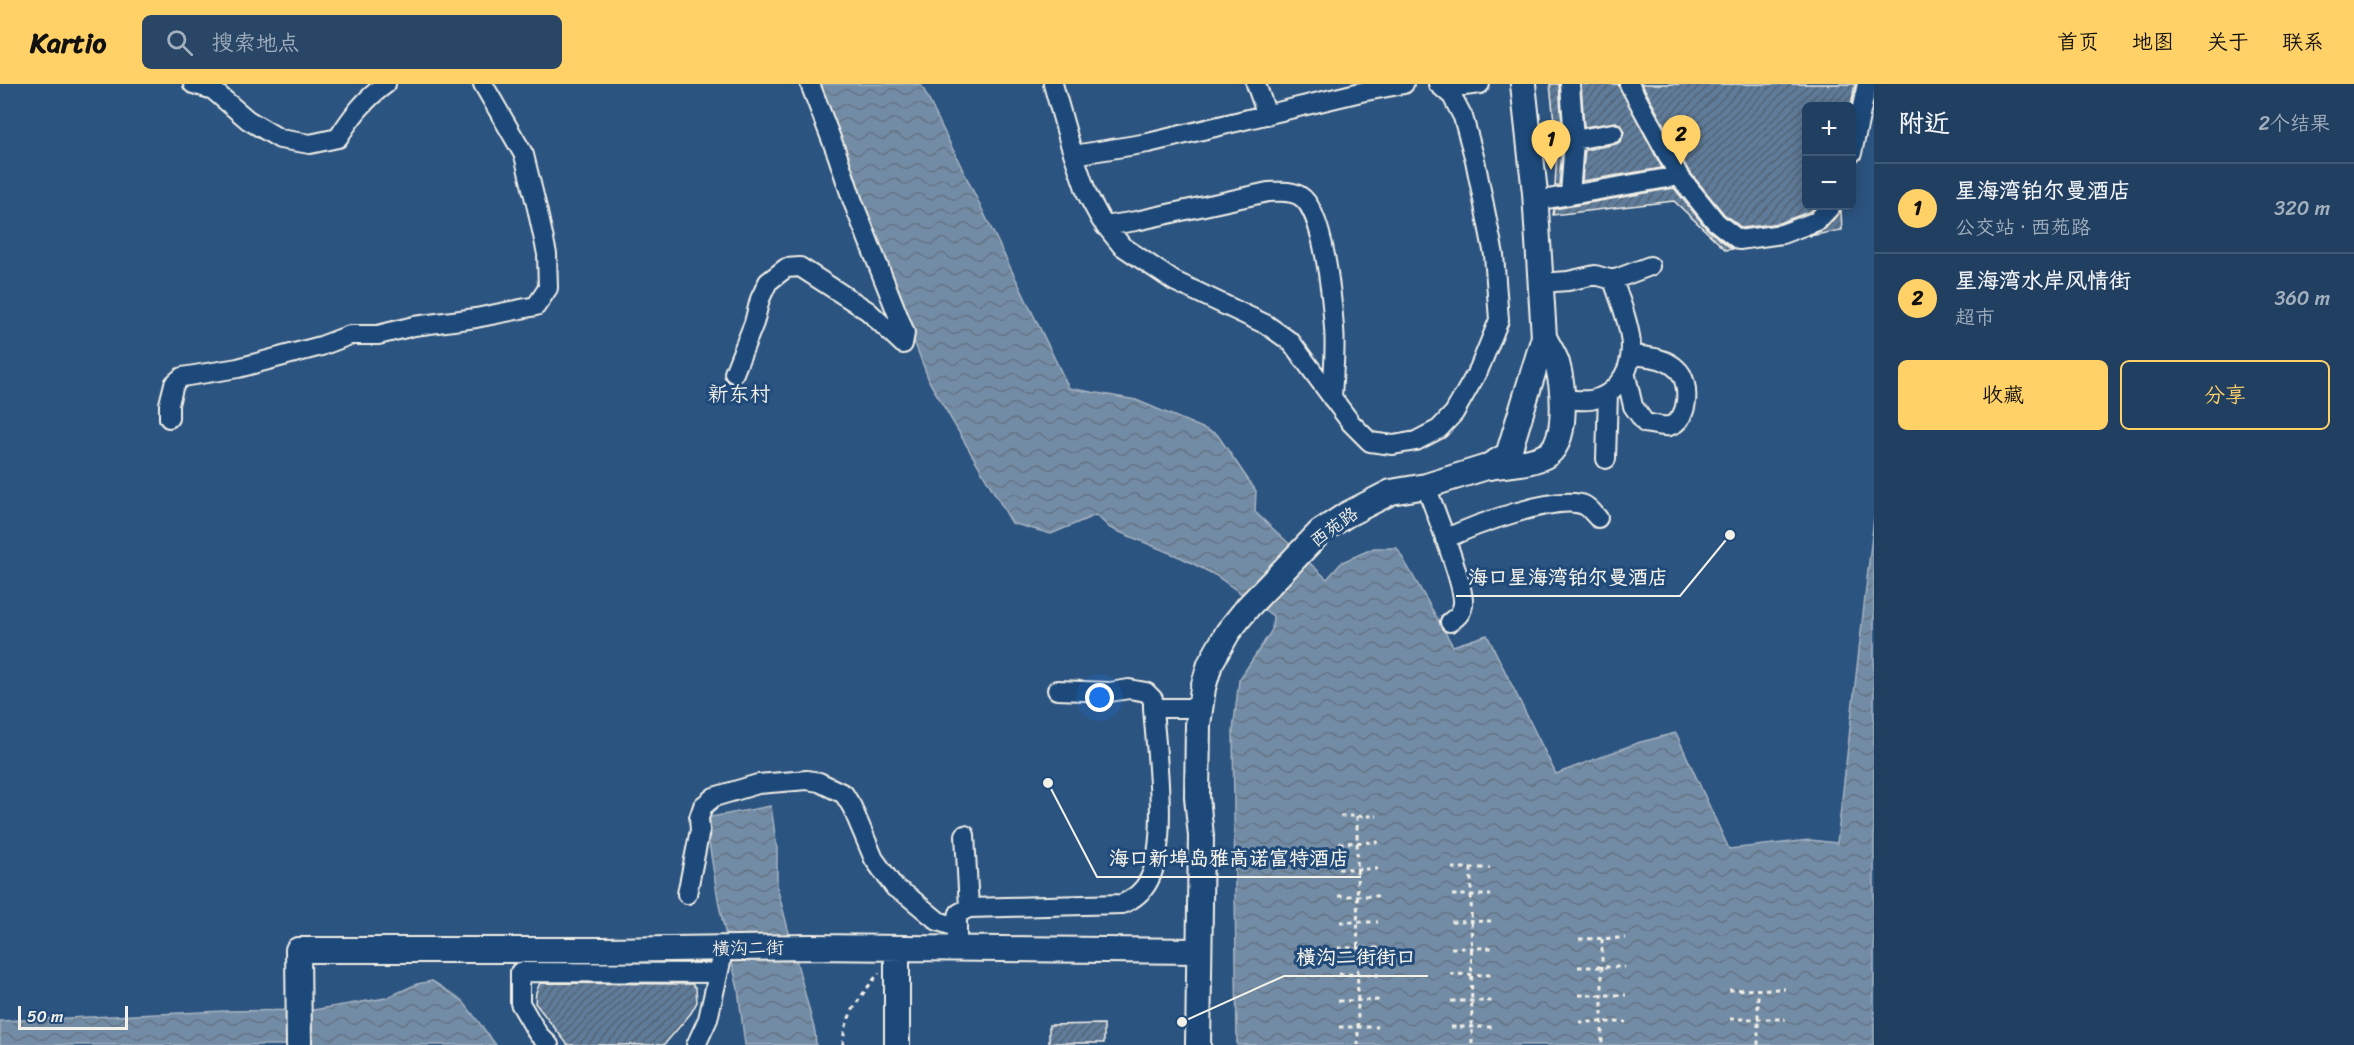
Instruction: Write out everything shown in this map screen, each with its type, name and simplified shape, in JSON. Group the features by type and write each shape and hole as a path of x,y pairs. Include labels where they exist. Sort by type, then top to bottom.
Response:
{"main road":[{"name":"西苑路","path":"1198,1045 1201,836 1197,798 1197,756 1200,708 1210,664 1228,632 1248,607 1320,532 1346,515 1391,492 1426,486 1487,467 1508,455 1544,337 1536,201 1523,84"},
{"path":"1487,467 1525,462 1547,456 1558,442 1563,421 1562,398 1557,363 1544,337"},
{"name":"横沟二街","path":"299,1045 298,950 574,961 726,949 810,947 897,949 957,938 1198,951"},
{"path":"897,949 897,1045"}],"street":[{"path":"193,84 213,90 248,120 280,139 310,144 338,138 353,114 371,94 386,84"},
{"path":"169,418 169,404 174,384 182,377 238,368 350,335 378,335 414,326 476,318 536,306 548,288 547,254 527,166 524,155 483,84"},
{"path":"734,373 768,282 786,268 800,267 868,311 903,344 905,333 853,202 810,84"},
{"path":"1053,84 1087,194 1105,226 1122,246 1174,281 1267,325 1291,342 1351,423 1370,442 1394,445 1416,441 1439,429 1454,413 1479,369 1499,320 1494,255 1475,160 1463,117 1452,96 1440,84"},
{"path":"1256,84 1267,115"},
{"path":"1074,155 1148,143 1360,92 1404,84"},
{"path":"1440,84 1464,86 1480,84"},
{"path":"1570,84 1574,140 1570,195"},
{"path":"1629,84 1679,176 1716,222 1738,240 1782,234 1817,221 1827,210"},
{"path":"1856,131 1867,84"},
{"path":"1574,140 1613,133"},
{"path":"1536,201 1679,176"},
{"path":"1105,226 1268,192 1290,192 1300,196 1309,204 1324,244 1334,329 1332,398"},
{"path":"1541,283 1568,281 1595,275 1613,280 1650,266"},
{"path":"1613,280 1629,330 1632,354 1626,376 1633,406 1645,423 1669,426 1679,420 1687,401 1680,370 1664,360 1632,354"},
{"path":"1562,398 1585,401 1599,399 1626,376"},
{"path":"1606,459 1608,393"},
{"path":"1426,486 1464,603 1460,616 1450,622"},
{"path":"1445,539 1468,528 1533,508 1575,504 1586,506 1598,518"},
{"path":"957,938 959,913 969,908 1122,904 1133,899 1143,889 1156,860 1159,829 1153,699 1146,692 1129,689 1110,692 1058,690"},
{"path":"1153,708 1200,708"},
{"path":"687,894 703,806 714,797 758,784 807,780 819,782 844,794 852,807 874,859 895,888 908,896 957,938"},
{"path":"965,835 969,908"},
{"path":"696,1045 708,1019 717,973 726,949"},
{"path":"549,1045 538,1034 520,1003 520,972 574,961 717,973"}],"path":[{"path":"1340,816 1377,816"},
{"path":"1358,816 1358,1045"},
{"path":"1339,843 1378,842"},
{"path":"1452,868 1490,868"},
{"path":"1471,868 1472,1045"},
{"path":"1338,869 1378,869"},
{"path":"1452,895 1491,895"},
{"path":"1338,896 1378,896"},
{"path":"1451,922 1491,921"},
{"path":"1340,922 1378,922"},
{"path":"1579,939 1625,938"},
{"path":"1602,939 1602,1045"},
{"path":"1338,948 1379,948"},
{"path":"1450,948 1493,948"},
{"path":"843,1045 848,1022 857,1000 897,949"},
{"path":"1578,967 1625,967"},
{"path":"1339,974 1379,975"},
{"path":"1450,974 1491,975"},
{"path":"1729,990 1785,989"},
{"path":"1758,990 1758,1045"},
{"path":"1579,995 1626,995"},
{"path":"1338,1001 1380,1000"},
{"path":"1451,1001 1492,1001"},
{"path":"1731,1019 1785,1019"},
{"path":"1579,1023 1626,1022"},
{"path":"1339,1027 1378,1027"},
{"path":"1451,1027 1492,1027"}],"water":[{"path":"816,84 921,84 1069,388 1136,400 1217,434 1256,491 1255,512 1327,579 1342,562 1374,548 1397,548 1453,646 1487,635 1556,774 1637,743 1676,733 1729,849 1810,840 1837,843 1874,518 1874,1045 1237,1045 1233,731 1239,680 1272,630 1273,616 1215,575 1182,558 1110,528 1096,515 1051,534 1012,523 930,383"},
{"path":"771,806 777,849 777,887 815,1032 816,1045 745,1045 738,989 719,905 705,818"},
{"path":"432,981 462,1000 496,1045 0,1045 0,1021 225,1011 313,1010 386,998 417,984"}],"building":[{"path":"1550,84 1559,84 1563,140 1559,185 1555,186 1557,149"},
{"path":"1581,84 1618,84 1662,168 1582,181 1585,150 1616,144 1621,141 1624,132 1622,126 1616,122 1584,127"},
{"path":"1642,84 1855,84 1852,102 1802,102 1802,210 1811,211 1779,223 1742,228 1724,214 1688,170"},
{"path":"1674,188 1707,229 1732,249 1726,250 1674,201 1553,215 1554,209"},
{"path":"1841,211 1842,230 1809,236 1825,229"},
{"path":"540,983 692,984 696,988 697,1002 691,1013 664,1045 568,1045 535,1003"},
{"path":"1104,1024 1104,1043 1049,1043 1049,1025"}],"place":[{"name":"星海湾水岸风情街","path":"1681,165"},
{"name":"星海湾铂尔曼酒店","path":"1551,170"},
{"name":"海口星海湾铂尔曼酒店","path":"1730,535"},
{"name":"海口新埠岛雅高诺富特酒店","path":"1048,783"},
{"name":"横沟二街街口","path":"1182,1022"}],"district":[{"name":"新东村","path":"739,394"}]}
